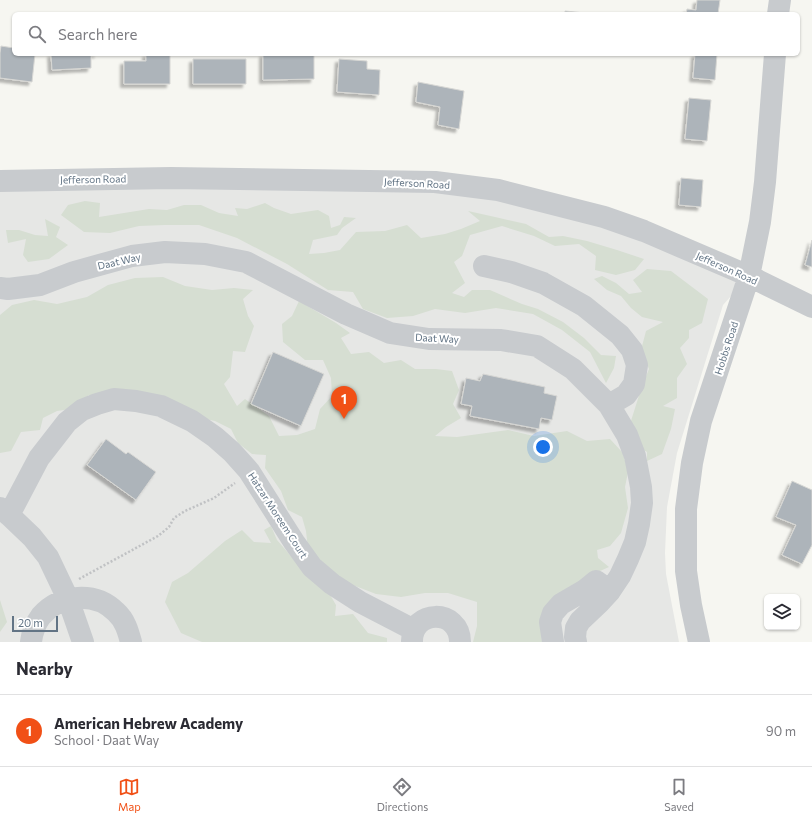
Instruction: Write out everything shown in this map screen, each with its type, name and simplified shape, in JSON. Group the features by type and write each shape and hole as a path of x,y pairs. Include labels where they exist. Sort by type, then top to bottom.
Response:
{"street":[{"path":"778,12 780,0"},
{"name":"Hobbs Road","path":"697,642 686,571 686,508 692,463 701,421 749,276 760,222 765,182 775,56"},
{"name":"Jefferson Road","path":"0,181 171,178 435,182 498,190 604,217 644,231 749,276 812,307"},
{"name":"Daat Way","path":"0,288 8,289 40,285 74,272 132,256 165,252 205,254 246,262 346,314 390,333 429,339 501,340 536,346 573,369 609,404 627,435 635,456 641,486 642,503 639,524 635,542 628,559 620,576 610,591 580,621 576,628 576,642"},
{"path":"484,266 511,272 542,284 584,306 620,335 632,350 636,366 634,384 626,395 609,404"},
{"name":"Hatzar Moreem Court","path":"4,512 39,458 67,422 82,410 114,399 136,401 161,406 192,420 232,452 249,471 294,542 312,567 332,584 413,636"},
{"path":"4,512 32,537 48,557 65,593 83,642"},
{"path":"553,642 550,622 553,613 561,604 585,590 596,581 610,591"},
{"path":"31,642 33,631 41,617 65,593"},
{"path":"65,593 102,602 116,612 126,626 131,642"},
{"path":"413,636 418,623 425,619 441,617 454,625 458,632 460,642"}],"path":[{"path":"65,593 116,560 158,536 169,527 174,518 185,511 214,498 249,471"}],"shaded area":[{"path":"0,181 498,190 749,276 723,305 677,453 667,507 665,553 666,574 679,642 0,642"},
{"path":"85,201 100,203 99,217 149,209 167,210 184,205 201,205 219,213 238,216 235,208 247,209 265,203 291,214 318,210 329,216 331,228 340,225 344,217 356,218 342,228 337,235 313,240 309,254 340,250 356,232 385,231 407,225 421,238 445,234 480,221 468,211 526,224 549,237 563,236 587,241 644,259 635,270 616,275 595,270 596,256 579,244 555,246 534,236 502,226 470,235 462,256 454,262 465,283 452,293 464,297 472,290 490,290 522,304 538,309 563,322 584,338 601,355 616,356 614,368 606,383 590,352 562,330 533,314 496,308 465,313 435,309 413,316 387,318 363,309 353,292 328,290 287,264 237,238 199,225 139,226 110,233 84,232 61,215 68,205"},
{"path":"45,219 60,227 56,237 68,245 49,259 28,262 23,255 26,239 8,243 6,230 19,230 35,235 48,236"},
{"path":"647,269 671,271 708,299 702,323 689,330 689,338 680,348 687,364 677,378 677,398 663,406 675,409 671,429 662,454 647,461 647,452 634,444 630,424 649,369 641,350 646,331 663,322 642,317 631,308 621,296 607,290 594,279 602,276 616,283 629,294 642,292 633,280"},
{"path":"163,277 185,286 212,290 234,288 253,290 243,299 248,316 254,326 245,352 233,351 230,377 224,384 237,406 245,399 269,416 279,436 297,435 315,429 320,409 332,396 331,378 323,360 305,360 283,342 282,324 292,316 299,301 350,333 341,338 351,354 369,352 384,363 401,360 415,369 452,371 459,390 453,404 461,418 435,436 457,437 508,430 534,436 567,431 587,441 610,439 623,453 628,472 625,487 628,508 621,533 610,546 597,550 598,558 609,567 600,571 541,629 542,642 473,642 477,626 477,602 448,593 425,593 401,597 376,594 345,582 308,549 306,531 302,517 288,510 281,491 265,468 266,455 252,454 238,443 231,429 215,421 89,395 71,409 57,411 43,418 40,430 21,432 11,451 0,453 0,315 12,305 34,300 57,304 87,297 108,285 135,278"},
{"path":"271,526 277,540 290,555 329,593 336,605 335,616 353,614 368,633 387,638 387,642 202,642 181,633 165,602 172,582 188,573 225,541 242,530 254,542 271,543 264,530"},
{"path":"0,600 7,622 0,632"}],"building":[{"path":"697,0 720,0 718,12 686,12 687,9 696,10"},
{"path":"1,46 12,48 12,56 35,56 32,82 0,78"},
{"path":"51,56 91,56 91,68 52,70"},
{"path":"146,56 170,56 170,84 124,84 124,61 146,61"},
{"path":"263,56 314,56 314,79 263,80"},
{"path":"695,56 717,56 715,80 693,78"},
{"path":"193,59 246,59 246,84 193,84"},
{"path":"339,59 367,61 367,69 380,70 379,95 337,92"},
{"path":"418,82 464,91 459,129 438,125 440,107 416,102"},
{"path":"689,98 711,100 707,141 685,139"},
{"path":"681,178 703,180 701,207 679,205"},
{"path":"812,240 812,267 805,265"},
{"path":"273,352 324,374 301,426 251,404"},
{"path":"483,374 545,387 544,393 557,396 552,420 541,418 539,429 470,416 472,406 461,404 466,378 480,381"},
{"path":"106,439 126,454 128,452 156,472 136,500 87,465"},
{"path":"792,481 812,490 812,545 802,564 782,555 796,525 776,517"}],"place":[{"name":"American Hebrew Academy","path":"344,419"}]}
